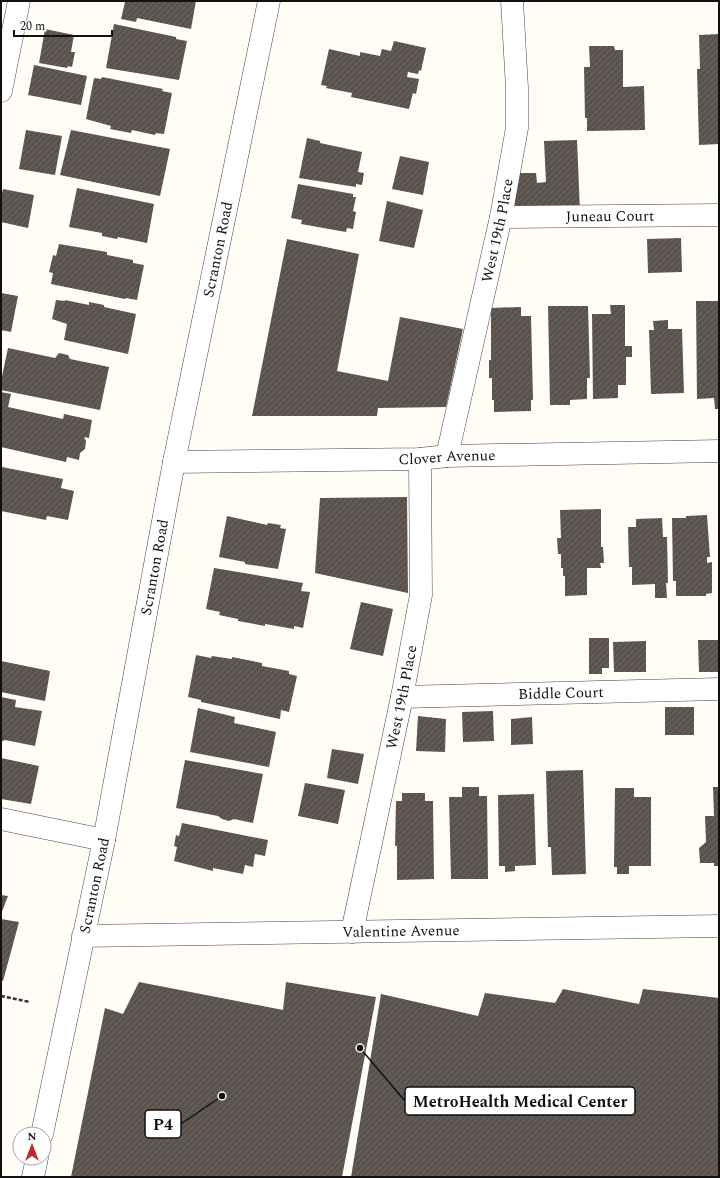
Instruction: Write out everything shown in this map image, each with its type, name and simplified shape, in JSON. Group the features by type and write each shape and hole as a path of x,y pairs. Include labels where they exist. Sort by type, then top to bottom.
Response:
{"street":[{"path":"1,90 19,1"},
{"name":"Scranton Road","path":"44,1126 104,840 174,462 269,1"},
{"name":"West 19th Place","path":"447,456 501,217 517,128 517,88 512,1"},
{"name":"Juneau Court","path":"501,217 719,215"},
{"name":"Clover Avenue","path":"174,462 420,459 447,456 719,451"},
{"name":"West 19th Place","path":"352,932 402,697 421,595 420,459"},
{"name":"Biddle Court","path":"402,697 719,689"},
{"path":"1,819 104,840"},
{"name":"Valentine Avenue","path":"83,936 719,926"},
{"path":"33,1177 35,1166"}],"path":[{"path":"1,996 30,1002"}],"building":[{"path":"122,1 196,1 191,29 137,18 136,22 121,19 125,2"},
{"path":"114,24 176,37 176,39 187,41 179,80 106,68"},
{"path":"45,29 74,35 71,52 75,52 72,67 68,66 67,68 39,63"},
{"path":"719,34 719,144 699,145 697,69 700,69 699,35"},
{"path":"394,41 426,48 421,71 419,70 418,74 408,72 407,77 419,79 416,94 413,93 409,109 351,97 352,93 326,88 327,86 321,85 329,49 360,56 360,52 380,56 382,49 391,51"},
{"path":"589,46 614,46 615,50 623,50 623,87 644,86 645,130 587,131 587,118 585,118 584,67 590,67"},
{"path":"34,65 87,76 81,105 28,95"},
{"path":"102,77 163,89 162,91 172,93 164,134 156,133 155,135 132,130 131,133 110,129 111,126 86,119 94,78 101,79"},
{"path":"26,130 62,136 55,175 19,169"},
{"path":"71,130 170,149 160,196 60,175"},
{"path":"307,138 320,141 320,143 362,152 358,172 364,173 362,185 356,184 356,187 299,178"},
{"path":"577,140 580,211 515,209 514,190 518,173 536,173 537,183 546,182 544,141"},
{"path":"400,156 429,162 423,195 392,189"},
{"path":"298,184 353,194 353,197 356,197 353,211 356,212 353,229 347,228 346,232 301,224 302,220 291,218"},
{"path":"77,188 154,204 147,243 118,237 117,239 102,236 102,233 69,227"},
{"path":"3,189 34,195 28,228 1,222 1,197"},
{"path":"387,201 423,210 414,248 379,241"},
{"path":"681,238 682,272 648,273 647,239"},
{"path":"287,239 359,254 337,371 388,381 400,317 463,329 446,407 378,408 377,416 252,416"},
{"path":"59,244 107,252 107,255 133,260 133,263 144,265 137,300 125,299 51,284 53,273 49,272 53,255 56,256"},
{"path":"1,293 18,296 11,332 1,330"},
{"path":"56,300 65,300 89,305 89,302 136,314 128,354 64,340 67,324 52,319"},
{"path":"696,301 719,301 719,409 715,409 714,398 697,399"},
{"path":"610,305 625,305 625,346 632,346 632,357 626,357 626,385 618,385 618,398 593,399 592,314 611,314"},
{"path":"548,306 588,306 590,378 587,378 587,399 570,400 570,405 550,405"},
{"path":"521,307 521,316 531,316 533,400 531,400 531,411 494,412 494,400 492,400 492,378 489,378 489,360 491,360 491,308"},
{"path":"668,320 668,329 682,329 684,393 651,394 649,330 654,330 653,321"},
{"path":"8,348 55,358 59,353 68,355 70,359 109,367 100,410 1,390 1,381"},
{"path":"1,392 11,394 8,407 63,419 64,414 92,420 89,438 84,437 86,441 85,449 80,453 79,460 67,457 66,462 1,447"},
{"path":"2,467 63,479 61,488 74,491 68,520 47,516 46,520 1,511"},
{"path":"407,497 408,593 315,573 320,498"},
{"path":"601,509 601,547 603,547 604,563 600,563 601,568 587,568 587,595 565,596 565,576 563,576 563,568 561,568 561,554 558,554 557,538 561,538 560,510"},
{"path":"707,515 710,557 707,557 707,563 712,562 712,593 706,594 706,596 676,596 676,581 673,581 672,518"},
{"path":"227,516 267,525 268,523 281,525 280,528 286,529 278,569 245,564 245,562 219,557"},
{"path":"662,518 663,537 667,537 667,598 655,598 655,584 632,585 632,567 629,567 628,527 636,527 636,519"},
{"path":"214,568 303,583 301,591 310,592 303,628 294,626 294,629 265,624 265,626 238,621 238,619 219,615 220,612 206,609"},
{"path":"361,602 393,609 383,656 350,649"},
{"path":"589,638 609,638 609,668 602,668 602,674 589,674"},
{"path":"698,640 719,640 719,672 699,672"},
{"path":"646,641 646,672 614,672 613,642"},
{"path":"196,655 211,658 212,656 232,659 232,657 262,663 262,666 289,671 289,674 297,676 289,712 281,710 280,719 201,702 201,700 188,697"},
{"path":"1,661 50,671 45,701 1,692"},
{"path":"1,697 16,700 15,707 42,711 35,746 5,740 1,742"},
{"path":"665,707 694,707 694,735 665,735"},
{"path":"198,708 235,717 234,723 276,732 269,767 190,752"},
{"path":"493,711 494,741 463,742 462,712"},
{"path":"418,716 446,719 445,752 416,751"},
{"path":"532,717 533,744 511,745 511,719"},
{"path":"332,749 364,754 358,784 327,778"},
{"path":"1,758 39,766 31,804 1,799"},
{"path":"185,760 263,774 253,823 234,819 229,821 218,816 176,808"},
{"path":"583,770 586,874 552,875 551,847 548,847 546,771"},
{"path":"305,783 345,790 338,824 298,816"},
{"path":"462,787 479,787 479,796 487,796 488,879 451,879 449,797 462,797"},
{"path":"713,787 719,787 719,866 714,866 714,863 700,863 699,848 706,842 705,816 714,816"},
{"path":"615,788 634,788 634,797 651,797 651,866 629,866 629,874 617,874 617,867 614,867"},
{"path":"402,793 425,793 425,801 433,801 434,879 397,880 397,846 395,846 396,801 402,801"},
{"path":"534,794 536,865 515,866 515,871 505,872 505,866 499,866 498,795"},
{"path":"182,823 268,840 265,856 255,854 253,867 245,865 243,874 213,868 213,871 174,861 177,847 174,846 176,835 179,836"},
{"path":"1,895 8,896 1,914"},
{"path":"1,919 19,922 3,981 1,980"},
{"path":"139,982 283,1010 286,982 376,997 342,1177 71,1177 105,1008 123,1014"},
{"path":"563,989 639,1004 643,989 719,998 719,1177 351,1177 381,994 478,1016 485,993 555,1003"}],"place":[{"name":"MetroHealth Medical Center","path":"360,1048"},
{"name":"P4","path":"222,1096"}]}
